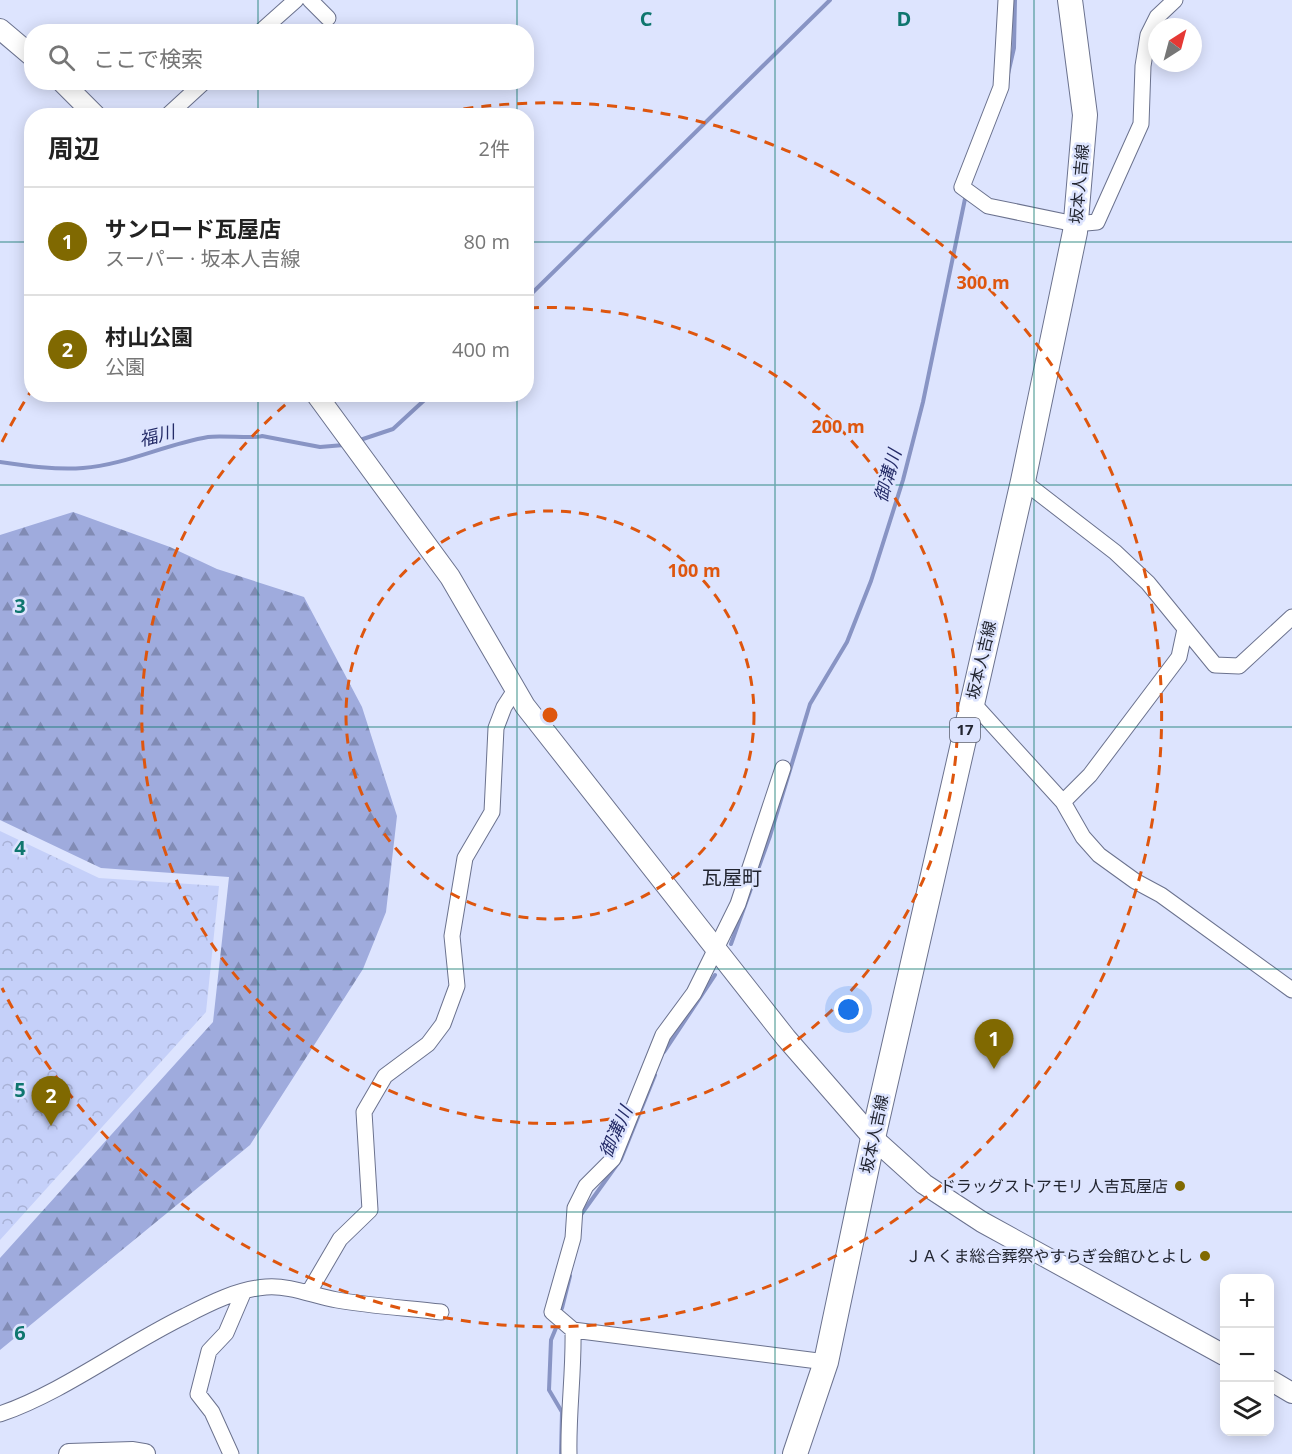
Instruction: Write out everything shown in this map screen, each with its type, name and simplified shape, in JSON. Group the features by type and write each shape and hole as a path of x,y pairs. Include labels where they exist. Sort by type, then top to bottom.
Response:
{"main road":[{"name":"坂本人吉線","path":"795,1454 826,1362 873,1138 1023,482 1075,224 1085,115 1070,0"}],"street":[{"path":"269,24 296,0"},
{"path":"310,0 328,18"},
{"path":"1006,0 1001,87 962,187 988,206 1075,224 1098,222 1121,166 1133,146 1141,123 1148,35 1157,17 1175,0"},
{"path":"0,29 24,49"},
{"path":"70,90 88,108"},
{"path":"176,108 195,90"},
{"path":"322,402 450,577 525,706 786,1038 873,1138 924,1184 982,1222 1220,1353"},
{"path":"1023,482 1115,552 1148,583 1215,665 1239,666 1292,617"},
{"path":"1063,802 1090,775 1179,657 1185,629"},
{"path":"309,1292 340,1239 370,1210 364,1112 386,1076 428,1044 443,1024 457,986 452,936 465,858 492,812 496,728 504,707 515,690"},
{"path":"972,702 1063,802 1083,837 1099,855 1135,881 1161,895 1292,990"},
{"path":"783,768 738,903 694,993 663,1035 613,1159 586,1186 575,1208 573,1238 552,1312 573,1330 826,1362"},
{"path":"0,1414 52,1389 181,1317 244,1291 267,1287 309,1292 336,1300 441,1312"},
{"path":"231,1454 212,1413 198,1394 209,1351 226,1333 244,1291"},
{"path":"570,1454 568,1416 574,1359 573,1330"},
{"path":"1273,1382 1292,1393"},
{"path":"69,1454 145,1454"}],"green space":[{"path":"73,512 170,547 217,569 304,597 362,707 397,816 386,912 363,969 250,1145 0,1350 0,1258 213,1022 229,877 101,868 0,820 0,535"},
{"path":"0,831 99,878 219,886 206,1012 0,1240"}],"waterway":[{"path":"534,291 830,0"},
{"name":"御溝川","path":"1008,74 1014,48 1015,0"},
{"name":"御溝川","path":"731,944 770,836 810,704 847,642 871,581 903,480 923,402 966,194"},
{"path":"357,441 393,429 422,402"},
{"name":"福川","path":"0,462 52,468 83,468 114,463 208,437 262,436 320,447 344,445"},
{"name":"御溝川","path":"664,1052 715,975"},
{"name":"御溝川","path":"580,1216 621,1159 655,1075"},
{"name":"御溝川","path":"562,1308 570,1276"},
{"name":"御溝川","path":"558,1323 551,1340 549,1390 562,1412 561,1454"}],"place":[{"name":"サンロード瓦屋店","path":"994,1069"},
{"name":"村山公園","path":"51,1126"},
{"name":"ドラッグストアモリ 人吉瓦屋店","path":"1180,1186"},
{"name":"ＪＡくま総合葬祭やすらぎ会館ひとよし","path":"1205,1256"}],"district":[{"name":"瓦屋町","path":"732,878"}]}
